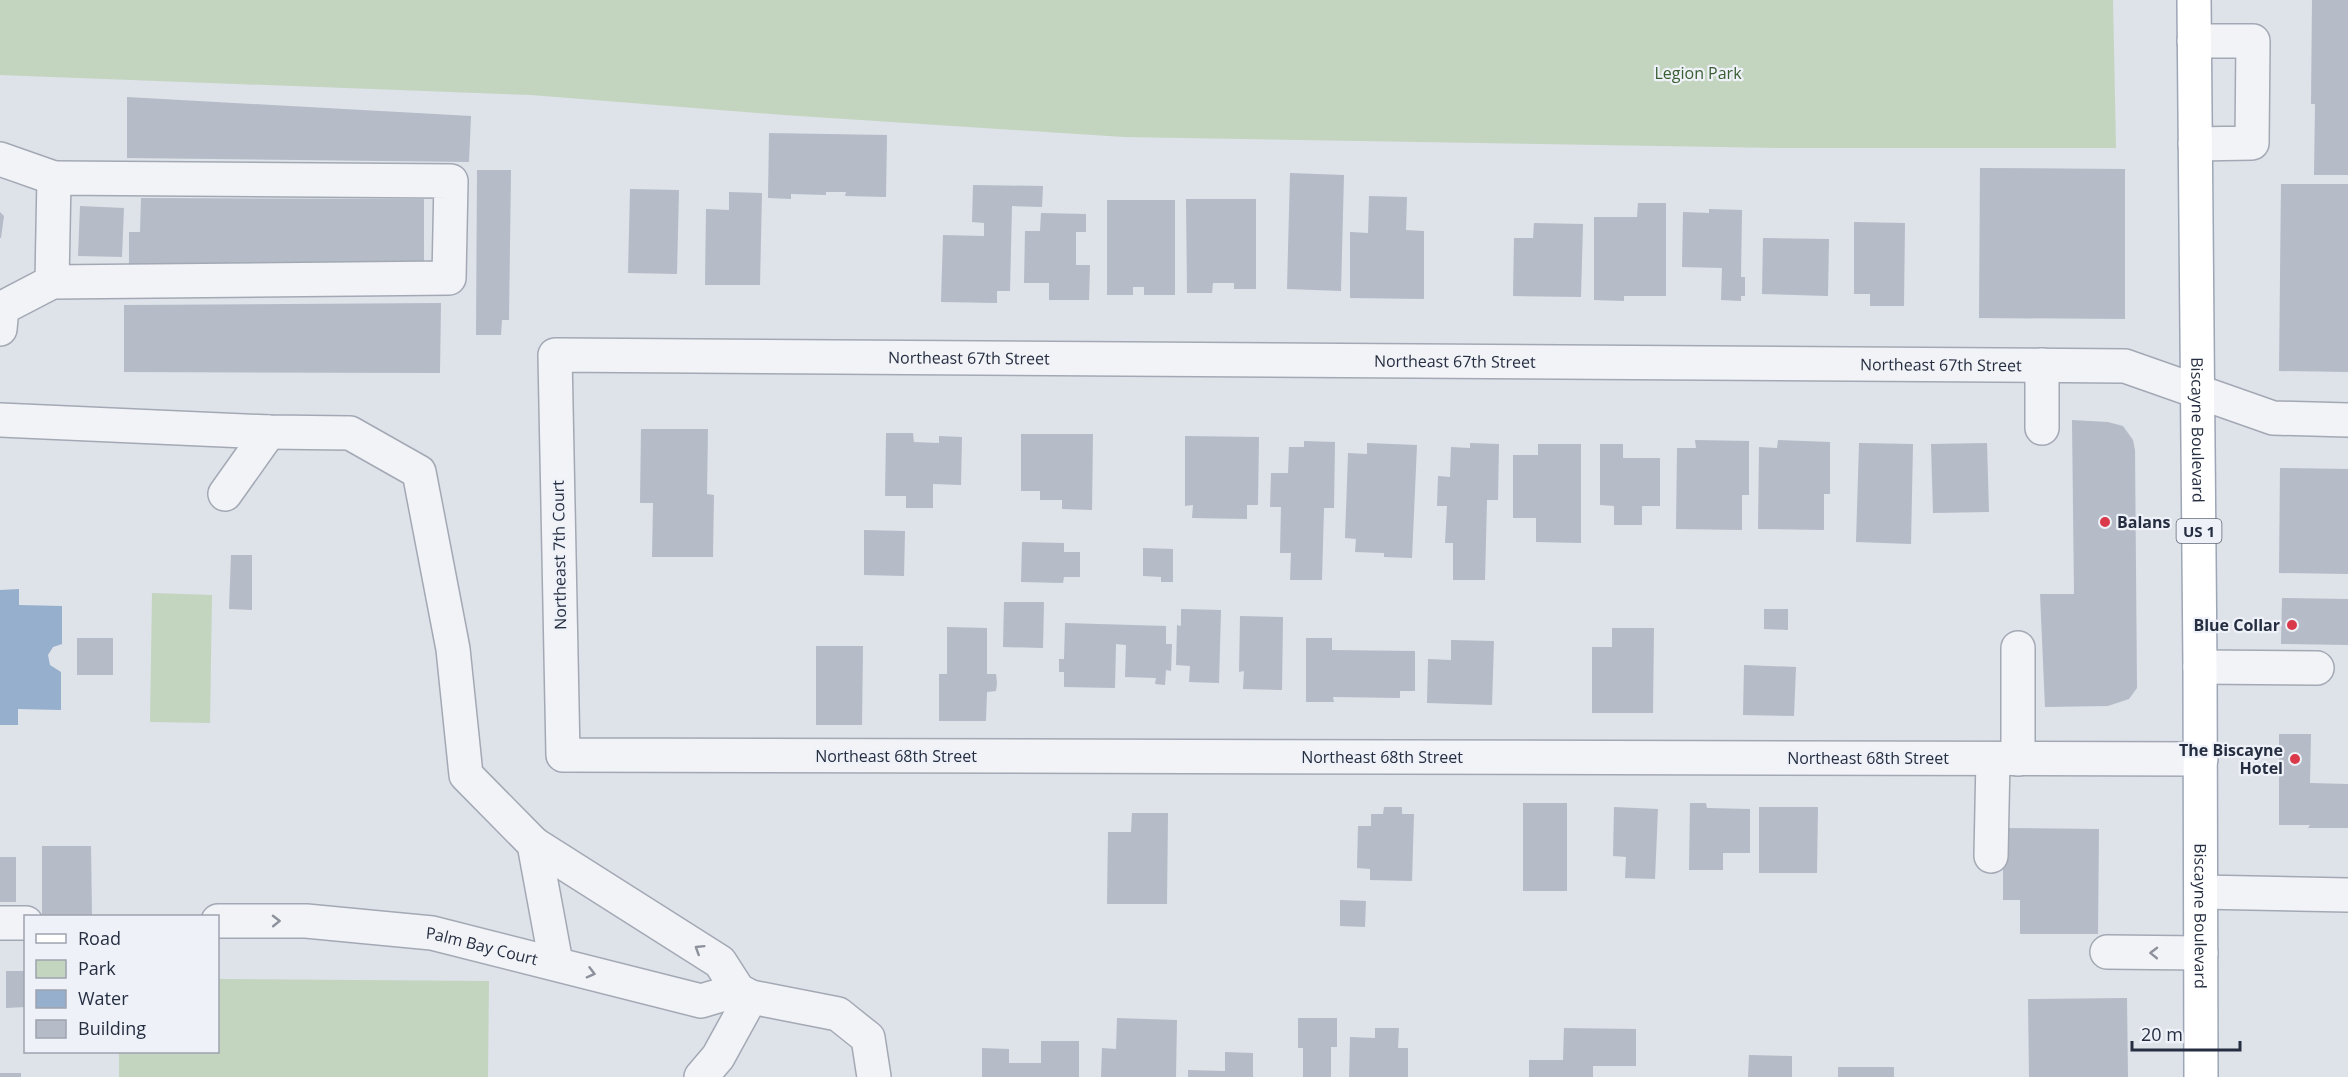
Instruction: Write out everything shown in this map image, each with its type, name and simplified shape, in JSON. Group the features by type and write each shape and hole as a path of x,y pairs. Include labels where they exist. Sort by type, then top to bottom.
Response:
{"main road":[{"name":"Biscayne Boulevard","path":"2194,0 2201,759 2201,1077"}],"street":[{"path":"2194,41 2253,41 2252,143 2195,144"},
{"path":"0,159 54,178 451,181 449,278 52,282 0,315"},
{"path":"52,282 54,178"},
{"name":"Northeast 67th Street","path":"555,355 2125,366 2273,418 2348,420"},
{"name":"Northeast 7th Court","path":"555,355 563,755"},
{"path":"2042,365 2042,428"},
{"path":"0,420 269,432 350,433 419,472 453,649 466,775 534,844 720,962 745,994 718,1058 701,1077"},
{"path":"225,494 269,432"},
{"path":"1991,856 2006,759 2018,648"},
{"path":"2200,667 2317,668"},
{"name":"Northeast 68th Street","path":"563,755 2201,759"},
{"path":"534,844 556,963"},
{"path":"2201,892 2348,895"},
{"name":"Palm Bay Court","path":"219,921 306,921 432,933 701,1001 745,994 838,1014 868,1038 874,1077"},
{"path":"0,923 24,923"},
{"path":"2107,952 2201,953"}],"green space":[{"name":"Legion Park","path":"0,0 2113,0 2116,148 1782,148 1124,137 784,115 531,95 0,75"},
{"path":"152,593 212,595 210,723 150,722"},
{"path":"219,979 489,981 488,1077 119,1077 119,1053 219,1053"}],"water":[{"path":"19,589 19,605 62,606 62,644 53,647 48,655 50,665 61,672 61,710 18,709 18,725 0,725 0,590"}],"building":[{"path":"2312,0 2348,0 2348,175 2314,175 2315,104 2311,104"},
{"path":"127,97 471,116 469,162 127,158"},
{"path":"769,133 887,135 886,197 845,196 846,192 826,192 826,195 791,194 791,199 768,198"},
{"path":"1980,168 2125,169 2125,319 1979,318"},
{"path":"477,170 511,170 509,320 502,320 501,335 476,335"},
{"path":"1290,173 1344,175 1341,291 1287,289"},
{"path":"2281,184 2348,184 2348,372 2279,371"},
{"path":"973,185 1043,186 1042,207 1012,206 1010,291 997,291 997,303 941,302 943,235 984,236 984,223 972,222"},
{"path":"630,189 679,190 677,274 628,273"},
{"path":"729,192 762,193 760,285 705,285 706,209 729,210"},
{"path":"1369,196 1407,197 1406,230 1424,231 1424,299 1350,298 1350,232 1368,233"},
{"path":"141,198 424,199 424,266 129,265 129,232 140,232"},
{"path":"1186,199 1256,199 1256,289 1234,289 1234,283 1213,283 1212,293 1187,293"},
{"path":"1107,200 1175,200 1175,295 1144,295 1144,287 1133,287 1133,295 1107,295"},
{"path":"1638,203 1666,203 1666,296 1624,296 1624,301 1594,300 1594,217 1637,217"},
{"path":"80,206 124,208 122,257 78,256"},
{"path":"1709,209 1742,210 1741,277 1745,277 1745,296 1741,296 1741,301 1721,300 1722,268 1682,267 1683,212 1709,213"},
{"path":"0,212 4,216 1,238 0,238"},
{"path":"1041,213 1086,214 1086,232 1076,232 1076,265 1090,265 1089,300 1049,300 1049,283 1024,283 1025,231 1040,231"},
{"path":"1854,222 1905,223 1904,306 1870,306 1870,294 1854,294"},
{"path":"1534,223 1583,224 1581,297 1513,296 1514,238 1533,238"},
{"path":"1763,238 1829,239 1828,296 1762,294"},
{"path":"441,303 440,373 124,372 124,305"},
{"name":"Balans","path":"2072,420 2108,422 2123,426 2133,440 2135,450 2137,688 2129,699 2108,706 2045,707 2040,594 2074,594"},
{"path":"641,429 708,429 707,494 714,495 713,557 652,557 653,503 640,503"},
{"path":"886,433 913,433 914,442 939,443 939,436 962,437 961,485 933,484 933,508 906,508 906,496 885,496"},
{"path":"1021,434 1093,434 1092,510 1062,509 1062,500 1040,500 1040,491 1021,491"},
{"path":"1185,436 1259,437 1258,505 1247,505 1247,519 1192,518 1193,505 1185,506"},
{"path":"1695,440 1749,441 1749,495 1742,495 1742,530 1676,529 1677,448 1696,448"},
{"path":"1778,440 1830,442 1830,494 1824,494 1824,530 1758,529 1759,447 1777,448"},
{"path":"1304,441 1335,442 1334,508 1324,508 1322,580 1290,580 1291,553 1280,553 1281,507 1270,507 1271,473 1288,473 1289,447 1304,447"},
{"path":"1367,443 1417,445 1412,558 1384,557 1384,553 1355,552 1356,539 1345,538 1348,453 1367,454"},
{"path":"1470,443 1499,444 1498,500 1487,500 1485,580 1453,580 1453,543 1445,543 1447,506 1437,506 1438,476 1450,477 1451,447 1470,448"},
{"path":"1859,443 1913,444 1911,544 1856,542"},
{"path":"1987,443 1989,512 1933,513 1931,444"},
{"path":"1538,444 1581,444 1581,543 1536,542 1536,518 1513,518 1513,455 1538,455"},
{"path":"1600,444 1623,444 1623,458 1660,458 1660,506 1642,506 1642,525 1614,525 1614,506 1600,505"},
{"path":"2280,468 2348,469 2348,574 2279,573"},
{"path":"864,530 905,531 904,576 864,575"},
{"path":"1022,542 1064,543 1064,552 1080,552 1080,577 1064,577 1063,583 1021,582"},
{"path":"1143,548 1173,549 1173,582 1161,582 1161,577 1143,576"},
{"path":"231,555 252,555 252,610 229,609"},
{"path":"2282,598 2348,599 2348,645 2281,644"},
{"path":"1004,602 1044,602 1043,648 1003,647"},
{"path":"1181,609 1221,610 1219,683 1189,682 1190,666 1176,665 1177,625 1181,626"},
{"path":"1764,609 1788,609 1788,630 1764,629"},
{"path":"1240,616 1283,617 1282,690 1243,689 1244,671 1239,672"},
{"path":"1065,623 1166,626 1166,644 1172,644 1171,671 1166,670 1165,685 1155,684 1156,678 1125,677 1126,645 1116,644 1115,688 1064,687 1064,672 1059,672 1059,659 1064,659"},
{"path":"947,627 987,628 987,674 996,674 997,683 996,691 987,692 986,721 939,721 939,674 947,674"},
{"path":"1612,628 1654,628 1653,713 1592,713 1592,647 1612,647"},
{"path":"77,638 113,638 113,675 77,675"},
{"path":"1306,638 1332,638 1332,650 1415,651 1415,691 1400,691 1400,698 1333,697 1334,702 1306,702"},
{"path":"1451,640 1494,641 1492,705 1427,703 1428,659 1451,660"},
{"path":"816,646 863,646 862,725 816,725"},
{"path":"1744,665 1796,667 1794,716 1743,715"},
{"name":"The Biscayne Hotel","path":"2279,734 2311,734 2310,783 2348,784 2348,828 2279,825"},
{"path":"1523,803 1567,803 1567,891 1523,891"},
{"path":"1690,803 1706,803 1707,808 1750,809 1750,853 1723,853 1723,870 1689,870"},
{"path":"1384,807 1402,807 1402,814 1414,814 1412,881 1370,880 1370,869 1357,868 1358,826 1371,826 1371,814 1383,814"},
{"path":"1614,807 1658,809 1655,879 1625,878 1626,857 1613,856"},
{"path":"1759,807 1818,807 1817,873 1759,873"},
{"path":"1132,813 1168,813 1167,904 1107,904 1108,832 1131,832"},
{"path":"2003,828 2099,829 2098,934 2020,934 2020,900 2003,900"},
{"path":"42,846 91,846 92,915 42,915"},
{"path":"0,857 16,857 16,902 0,902"},
{"path":"1340,900 1366,901 1365,927 1340,926"},
{"path":"6,971 24,971 24,1007 6,1008"},
{"path":"2127,998 2128,1077 2029,1077 2028,999"},
{"path":"1117,1018 1177,1020 1176,1077 1101,1077 1102,1048 1116,1049"},
{"path":"1298,1018 1337,1018 1337,1047 1331,1047 1331,1077 1303,1077 1303,1048 1298,1048"},
{"path":"1375,1028 1399,1028 1398,1048 1408,1048 1408,1077 1349,1077 1350,1037 1375,1038"},
{"path":"1564,1028 1636,1029 1636,1066 1593,1066 1593,1077 1529,1077 1529,1060 1563,1060"},
{"path":"1041,1041 1079,1041 1079,1077 982,1077 982,1048 1009,1049 1009,1063 1041,1063"},
{"path":"1225,1052 1253,1053 1253,1077 1188,1077 1188,1070 1225,1071"},
{"path":"1749,1055 1792,1056 1792,1077 1748,1077"},
{"path":"1838,1067 1894,1067 1894,1077 1838,1077"},
{"path":"0,1073 21,1073 21,1077 0,1077"}],"place":[{"name":"Balans","path":"2105,522"},
{"name":"Blue Collar","path":"2292,625"},
{"name":"The Biscayne Hotel","path":"2295,759"}]}
